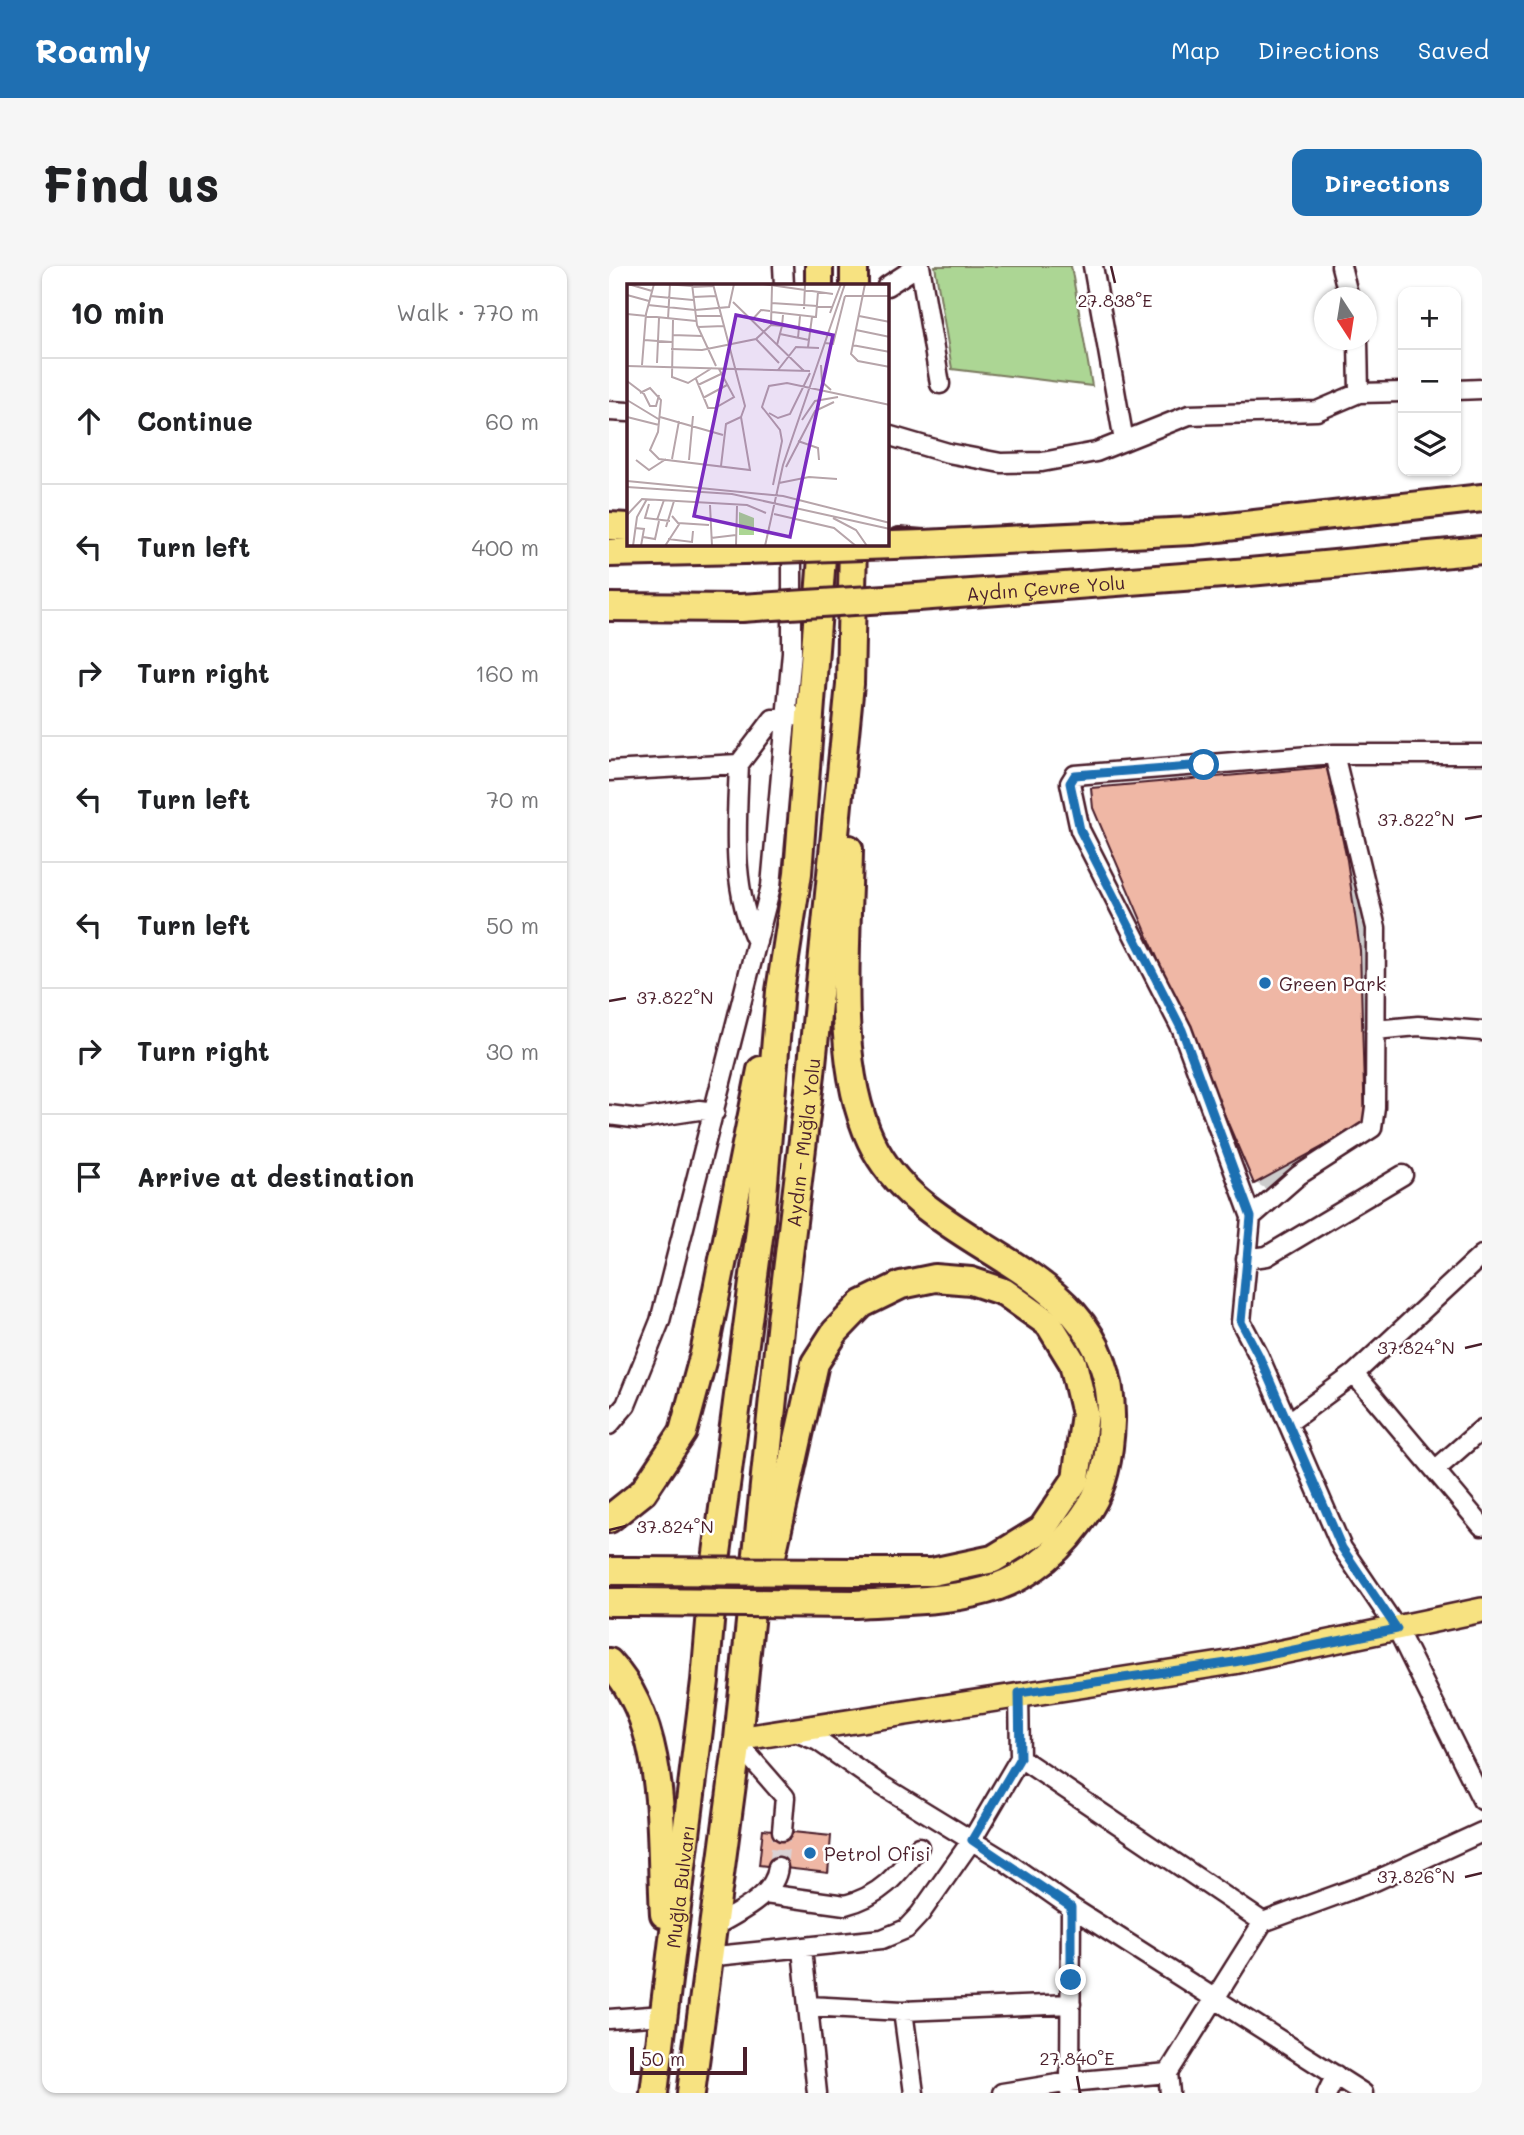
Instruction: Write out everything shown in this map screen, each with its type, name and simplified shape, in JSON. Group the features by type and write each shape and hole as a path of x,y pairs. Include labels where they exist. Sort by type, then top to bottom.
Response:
{"highway":[{"path":"819,266 819,284"},
{"path":"854,266 854,284"},
{"path":"889,545 1192,531 1482,498"},
{"path":"609,526 627,527"},
{"path":"889,541 923,544"},
{"name":"Aydın - Muğla Yolu","path":"705,1681 715,1576 760,1230 780,990 798,873 798,716 824,568 823,546"},
{"name":"Aydın - Muğla Yolu","path":"738,1736 850,684 853,546"},
{"path":"609,553 863,546"},
{"name":"Aydın Çevre Yolu","path":"609,607 741,607 918,597 1262,571 1482,550"},
{"path":"609,617 699,608"},
{"path":"621,1602 855,1604 965,1596 1005,1585 1040,1565 1070,1538 1096,1497 1110,1450 1111,1402 1103,1368 1091,1339 1073,1314 1054,1293 1025,1270 950,1225 915,1199 889,1172 861,1115 852,1086 847,1048 850,684"},
{"path":"609,1519 643,1492 683,1432 704,1354 750,1115 780,990"},
{"path":"620,1571 855,1572 932,1572 993,1559 1042,1529 1076,1479 1085,1414 1073,1363 1049,1324 1004,1292 971,1281 935,1278 901,1285 862,1304 835,1332 815,1363 774,1541 756,1657 738,1736"},
{"path":"609,1662 638,1705 656,1773 668,1981"},
{"name":"Muğla Bulvarı","path":"654,2093 705,1681"},
{"name":"Muğla Bulvarı","path":"691,2093 706,1957 738,1736"}],"main road":[{"path":"738,1736 1234,1662 1482,1610"},
{"path":"1397,1629 1482,1627"}],"street":[{"path":"783,266 784,284"},
{"path":"889,285 919,266 940,384"},
{"path":"1093,266 1124,441"},
{"path":"1341,266 1346,287"},
{"path":"1358,350 1359,393"},
{"path":"1461,390 1482,389"},
{"path":"889,436 948,453 1001,463 1042,463 1096,452 1189,415 1317,411 1359,393 1398,392"},
{"path":"609,411 627,412"},
{"path":"609,1425 626,1405 660,1321 771,886 798,716 792,652 792,546"},
{"path":"757,943 742,900 736,843 739,764 773,719 798,716"},
{"path":"1482,754 1334,754 1075,775 1070,783 1080,830 1182,1030 1251,1217 1241,1322 1342,1548 1397,1629 1482,1800"},
{"path":"1251,1217 1299,1175 1372,1128 1375,1107 1376,928 1334,754"},
{"path":"609,771 739,764"},
{"path":"1375,1030 1418,1026 1482,1031"},
{"path":"609,1115 640,1119 699,1110 715,1112"},
{"path":"1246,1259 1268,1256 1403,1175"},
{"path":"1288,1423 1354,1374 1482,1255"},
{"path":"1354,1374 1482,1526"},
{"path":"1435,1470 1482,1429"},
{"path":"706,1957 882,1939 906,1929 972,1840 1020,1758 1019,1693"},
{"path":"791,1730 818,1741 1071,1907 1363,2093"},
{"path":"738,1736 785,1797 782,1831"},
{"path":"1020,1758 1263,1922"},
{"path":"1170,2093 1168,2073 1263,1922 1375,1881 1482,1832"},
{"path":"765,1894 845,1905 857,1902 890,1884 919,1847"},
{"path":"710,1929 765,1894 777,1877 778,1867"},
{"path":"1070,2087 1071,1907"},
{"path":"802,1949 817,2093"},
{"path":"808,2006 903,2011 1070,2004"},
{"path":"903,2011 914,2093"},
{"path":"609,2019 663,2015"},
{"path":"1002,2093 1070,2087 1168,2073"},
{"path":"1327,2093 1336,2076"}],"green space":[{"path":"935,266 1071,266 1092,386 952,369"}],"building":[{"name":"Green Park","path":"1327,767 1347,860 1360,950 1365,1124 1254,1184 1093,808 1091,788"},
{"path":"763,1829 831,1836 828,1873 759,1865"}],"tunnel":[{"path":"778,1867 782,1831"}],"place":[{"name":"Green Park","path":"1265,983"},
{"name":"Petrol Ofisi","path":"810,1853"}],"route":[{"path":"1071,1980 1071,1907 972,1840 1020,1758 1019,1693 1234,1662 1397,1629 1342,1548 1259,1356 1241,1322 1251,1217 1182,1030 1080,830 1070,783 1075,775 1204,765"}]}
